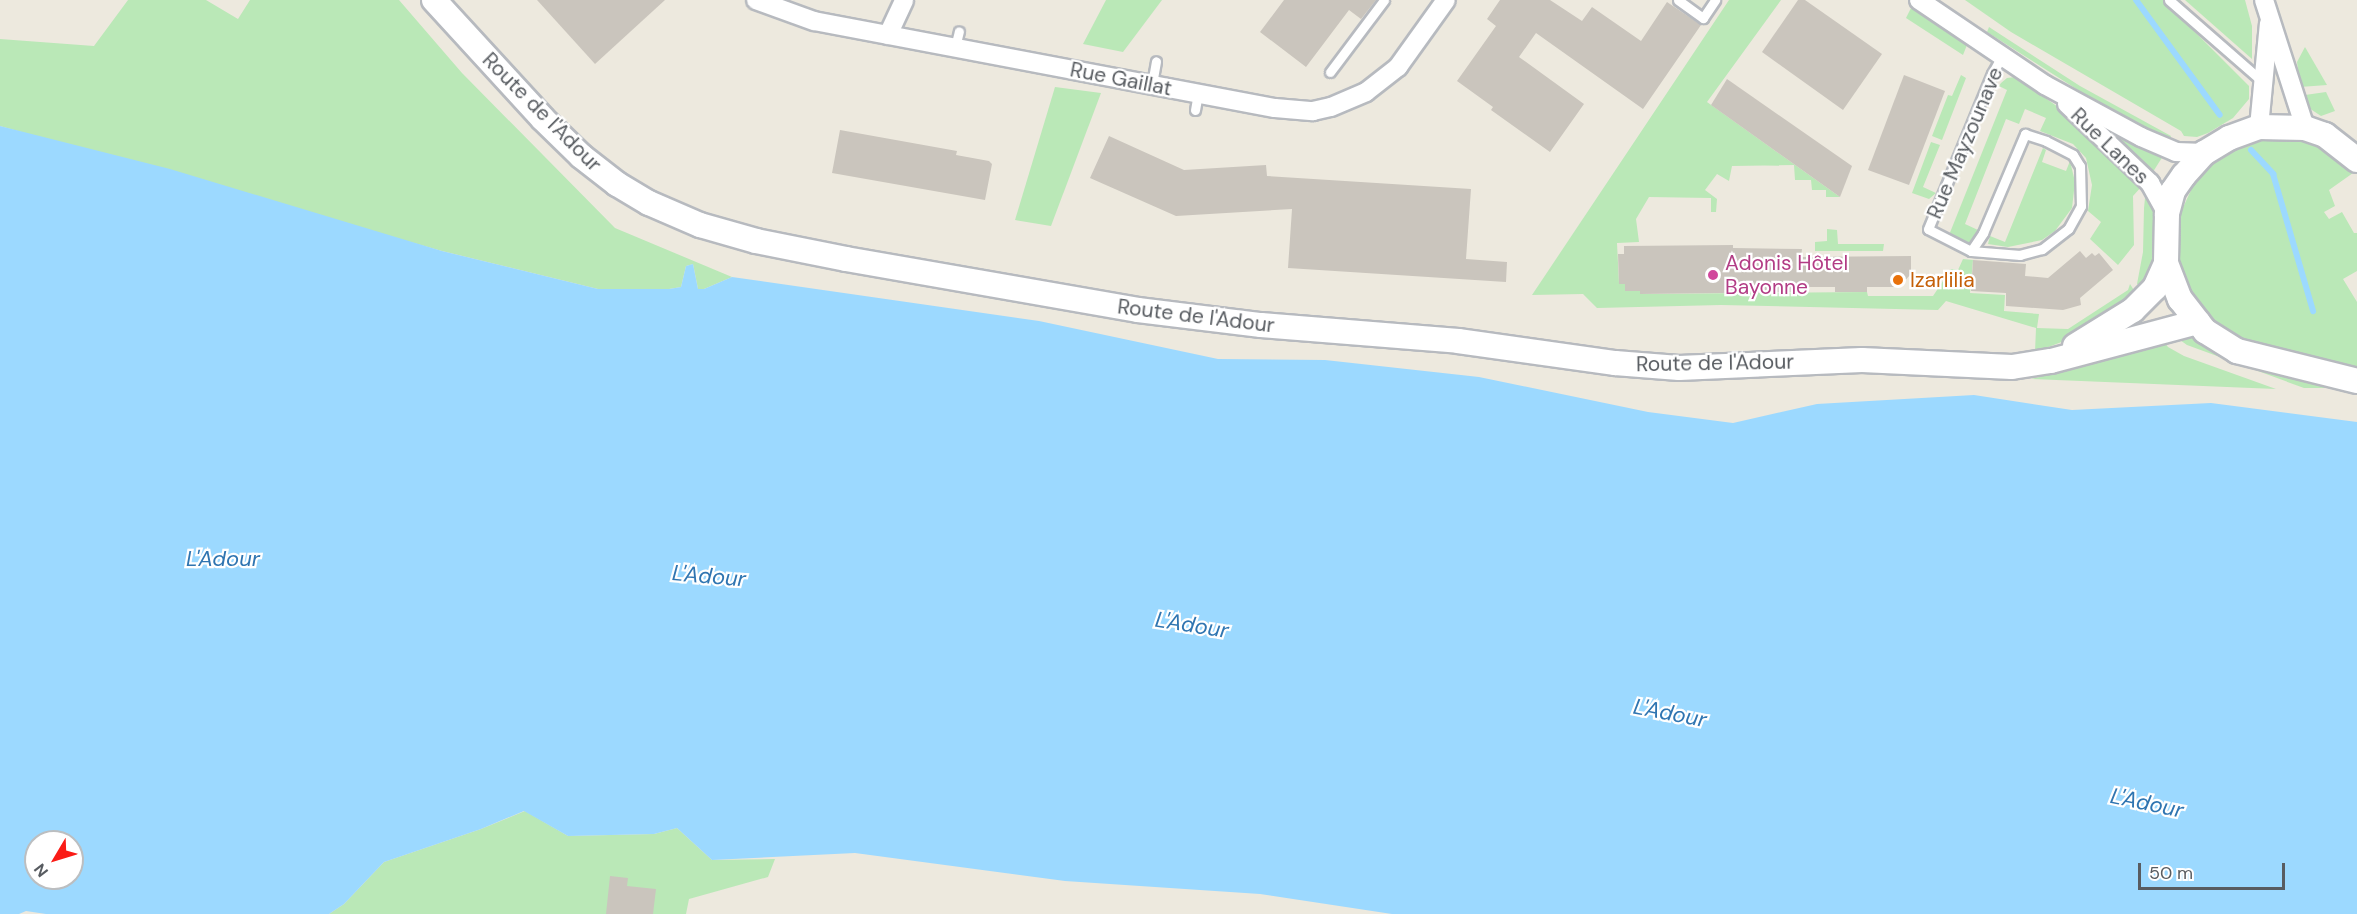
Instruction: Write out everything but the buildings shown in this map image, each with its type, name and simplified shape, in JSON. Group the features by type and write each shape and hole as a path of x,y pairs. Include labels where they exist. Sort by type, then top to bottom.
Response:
{"main road":[{"name":"Route de l'Adour","path":"434,0 543,119 581,156 617,184 649,203 700,225 756,241 1138,310 1260,325 1458,341 1615,363 1679,368 1862,360 2012,367 2051,361 2198,322"},
{"path":"2357,160 2325,135 2305,128 2259,127 2229,138 2204,153 2173,191 2168,214 2166,263 2180,299 2205,331 2237,351 2357,381"},
{"name":"Route de l'Adour","path":"2051,361 2133,310 2155,288 2166,263"}],"street":[{"name":"Rue Gaillat","path":"756,0 813,21 888,35 957,39 1152,84 1196,102 1313,111 1366,92 1398,67 1446,0"},
{"path":"888,35 904,0"},
{"name":"Rue Lanes","path":"1919,0 2045,85 2173,151 2204,153"},
{"path":"2264,0 2305,128"},
{"path":"2259,127 2269,18"},
{"name":"Rue Lanes","path":"2045,85 2150,183 2168,214"}],"lane":[{"path":"1330,72 1384,0"},
{"path":"1678,0 1703,18 1715,0"},
{"path":"2169,0 2262,81"},
{"name":"Rue Mayzounave","path":"1971,250 1928,229 1992,74 2002,56"},
{"path":"1152,84 1156,61"},
{"path":"2025,134 2046,141 2073,155 2080,166 2081,206 2068,230 2042,249 2020,255 1971,250 1983,233 2025,134"}],"green space":[{"path":"128,0 206,0 238,19 250,0 399,0 462,73 615,228 732,277 704,289 698,289 693,264 686,266 681,287 598,289 442,251 0,126 0,39 94,46"},
{"path":"1106,0 1162,0 1123,52 1083,44"},
{"path":"1729,0 1781,0 1707,102 1840,197 1826,197 1826,190 1812,190 1811,180 1795,180 1794,165 1732,166 1729,181 1717,174 1705,190 1717,199 1716,212 1711,212 1711,198 1649,197 1636,219 1639,242 1617,243 1619,283 1625,284 1625,291 1640,291 1641,294 1867,292 1868,296 1933,296 1951,269 1958,270 1963,259 1973,260 1970,293 2005,295 2004,311 2039,314 2037,328 2068,329 2128,290 2130,284 2137,295 2067,340 2035,352 2036,328 1946,301 1938,310 1721,305 1597,308 1583,294 1532,295"},
{"path":"1965,0 2163,0 2249,86 2249,99 2233,118 2208,133 2197,137 2184,136 2181,131 2011,32"},
{"path":"2185,0 2245,0 2252,26 2252,59"},
{"path":"1911,8 1967,45 1963,55 1906,18"},
{"path":"1989,27 2080,86 2171,136 2169,142 2078,90 1987,32"},
{"path":"2305,47 2327,85 2300,87 2297,62"},
{"path":"1961,75 1966,78 1942,140 1932,136 1948,95 1952,96"},
{"path":"2015,77 2061,109 2142,186 2133,196 2134,245 2118,265 2090,239 2101,222 2088,211 2092,185 2086,158 2073,144 2040,131 2046,118 2025,109 2019,124 2006,119 1965,224 1978,230 1970,244 1949,235 2007,90 1999,86 2007,78"},
{"path":"1055,87 1101,93 1051,226 1015,220"},
{"path":"2326,92 2335,111 2321,116 2309,108 2305,95"},
{"path":"2097,122 2163,156 2151,175"},
{"path":"2274,138 2300,140 2327,150 2353,173 2329,190 2335,206 2324,212 2329,219 2342,212 2354,233 2357,233 2357,271 2343,279 2357,302 2357,370 2240,339 2205,317 2181,276 2176,248 2179,216 2193,186 2212,164 2238,147"},
{"path":"1931,142 1940,145 1923,187 1936,193 1929,199 1912,193"},
{"path":"2043,148 2046,150 2042,162 2066,171 2070,161 2075,182 2072,208 2055,231 2042,240 2008,247 1988,244 1990,236 2005,242"},
{"path":"2149,193 2157,211 2154,263 2144,289 2137,284 2143,252 2145,198"},
{"path":"1827,229 1837,230 1838,244 1884,244 1883,251 1815,251 1815,242 1827,241"},
{"path":"2173,335 2190,337 2357,389 2357,395 2333,388 2304,388 2187,345"},
{"path":"2162,339 2168,347 2184,356 2276,389 2031,379 2068,370"},
{"path":"525,811 568,836 654,834 677,828 712,860 775,859 768,877 689,899 686,914 329,914 344,904 384,862 481,829"}],"water":[{"name":"L'Adour","path":"0,126 170,169 442,251 598,289 681,287 686,266 693,264 698,289 704,289 732,277 1039,321 1218,359 1325,360 1479,377 1648,412 1733,423 1817,404 1974,395 2072,410 2211,403 2357,422 2357,914 1392,914 1260,894 1065,881 855,853 712,860 677,828 654,834 568,836 524,811 481,829 384,862 344,904 329,914 46,914 26,911 19,914 0,914"}],"waterway":[{"path":"2136,0 2220,115"},
{"path":"2251,150 2273,174 2313,311"}],"place":[{"name":"Adonis Hôtel Bayonne","path":"1713,275"},
{"name":"Izarlilia","path":"1898,280"}]}
